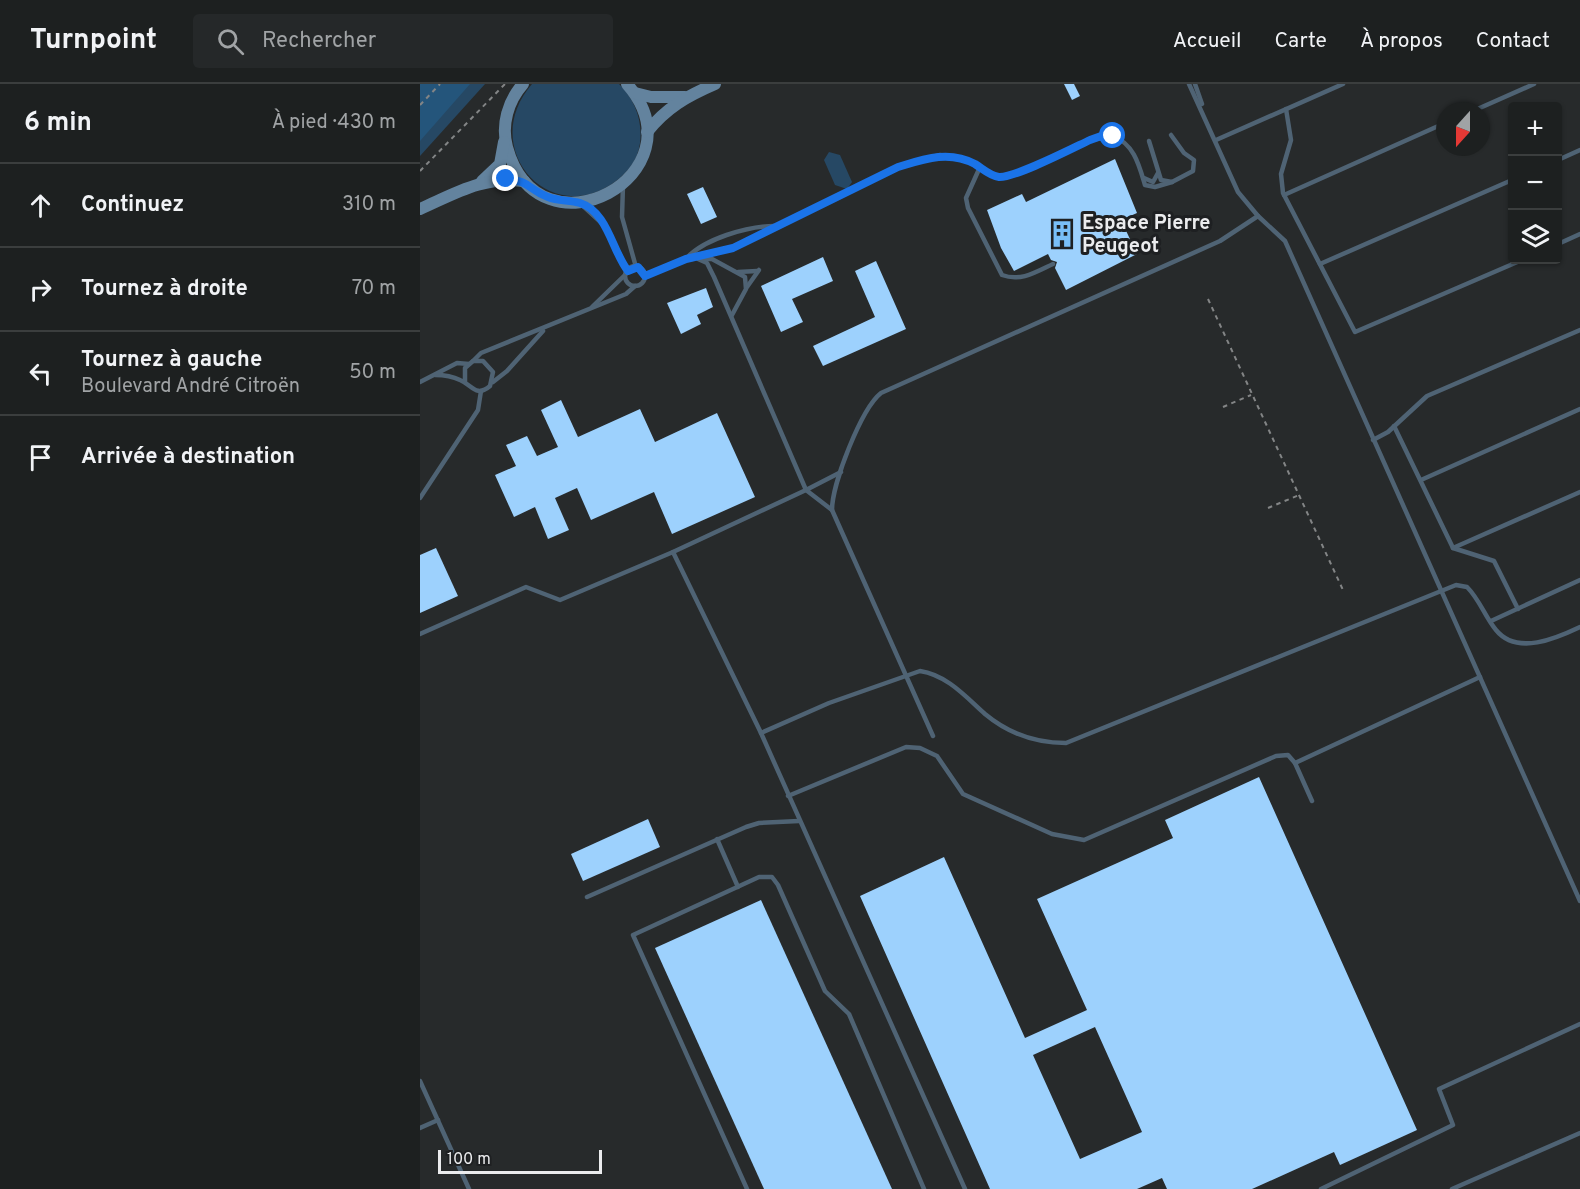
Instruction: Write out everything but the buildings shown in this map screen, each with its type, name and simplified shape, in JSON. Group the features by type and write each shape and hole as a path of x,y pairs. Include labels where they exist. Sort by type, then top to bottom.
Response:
{"main road":[{"path":"420,209 482,181 500,164 509,107 523,84"},
{"path":"647,132 659,117 686,96 715,84"},
{"path":"505,139 511,161 524,181 550,198 580,203 599,199 623,185 641,161 647,132 642,105 631,89"},
{"path":"631,89 651,97 686,96"},
{"path":"482,181 524,181"}],"lane":[{"path":"1189,84 1238,192 1258,216 1285,241 1580,901"},
{"path":"1195,84 1206,118"},
{"path":"1216,140 1343,84"},
{"path":"1490,103 1534,84"},
{"path":"1286,109 1291,140 1281,174 1284,195 1355,332 1512,264"},
{"path":"1284,195 1436,127"},
{"path":"645,276 688,259 733,248 898,167 940,155 964,159 991,174 1007,177 1104,135 1119,139 1129,147 1145,185 1155,187 1172,182 1192,171 1194,165 1194,160 1184,153 1171,135"},
{"path":"1149,141 1161,180 1172,182"},
{"path":"1562,158 1580,150"},
{"path":"980,167 966,198 968,208 1002,275 1014,279 1053,264"},
{"path":"1143,176 1153,182 1158,172"},
{"path":"1320,264 1508,182"},
{"path":"623,185 622,217 636,267"},
{"path":"580,203 606,227 627,272 627,280 635,286"},
{"path":"832,510 834,491 863,414 881,393 1220,241 1258,216"},
{"path":"688,259 693,251 745,228 774,226"},
{"path":"1562,242 1580,234"},
{"path":"688,259 712,259 738,272 745,278 746,289"},
{"path":"698,259 707,263 806,490 832,510 933,736"},
{"path":"592,307 627,272 636,267"},
{"path":"482,391 471,390 465,382 464,372 481,353 626,294 643,282 645,276 643,270 636,267"},
{"path":"731,315 759,270 738,272"},
{"path":"420,498 478,410 482,391 507,370 544,329"},
{"path":"1373,440 1394,426 1427,396 1580,330"},
{"path":"420,382 457,363 488,363 493,372 493,381"},
{"path":"435,375 450,376 465,382"},
{"path":"1421,480 1580,409"},
{"path":"1394,426 1453,548 1494,561 1518,609"},
{"path":"420,634 526,587 560,600 673,552 842,472"},
{"path":"1453,548 1580,492"},
{"path":"673,552 761,734 965,1189"},
{"path":"1491,621 1580,580"},
{"path":"761,734 829,703 920,671 932,672 965,694 1005,729 1037,741 1066,743 1455,585 1467,587 1502,636 1537,643 1546,642 1580,627"},
{"path":"1295,763 1480,677"},
{"path":"788,796 906,747 920,748 937,756 963,794 1052,834 1084,840 1276,756 1288,755 1295,763 1312,801"},
{"path":"587,897 759,823 799,821"},
{"path":"717,840 738,887"},
{"path":"747,1189 633,935 759,877 772,877 778,885 825,991 849,1014 924,1189"},
{"path":"1321,1189 1453,1125 1439,1089 1580,1024"},
{"path":"420,1081 469,1189"},
{"path":"420,1128 438,1120"},
{"path":"1452,1189 1580,1133"}],"path":[{"path":"420,105 440,84"},
{"path":"420,171 506,84"},
{"path":"1208,299 1343,590"},
{"path":"1223,407 1252,394"},
{"path":"1268,508 1299,495"}],"shaded area":[{"path":"420,84 485,84 420,156"},
{"path":"420,84 470,84 420,141"},
{"path":"532,84 619,84 637,111 641,135 637,154 625,173 616,181 591,194 567,196 545,189 528,175 517,156 512,133 517,108"},
{"path":"829,152 840,155 852,182 847,189 835,185 824,160"}],"place":[{"name":"Espace Pierre Peugeot","path":"1062,234"}],"route":[{"path":"506,179 524,181 533,189 555,200 580,203 599,218 606,227 628,271 630,268 638,267 643,270 645,276 686,259 733,248 898,167 940,155 964,159 998,177 1007,177 1090,140 1104,135 1113,136"}]}
